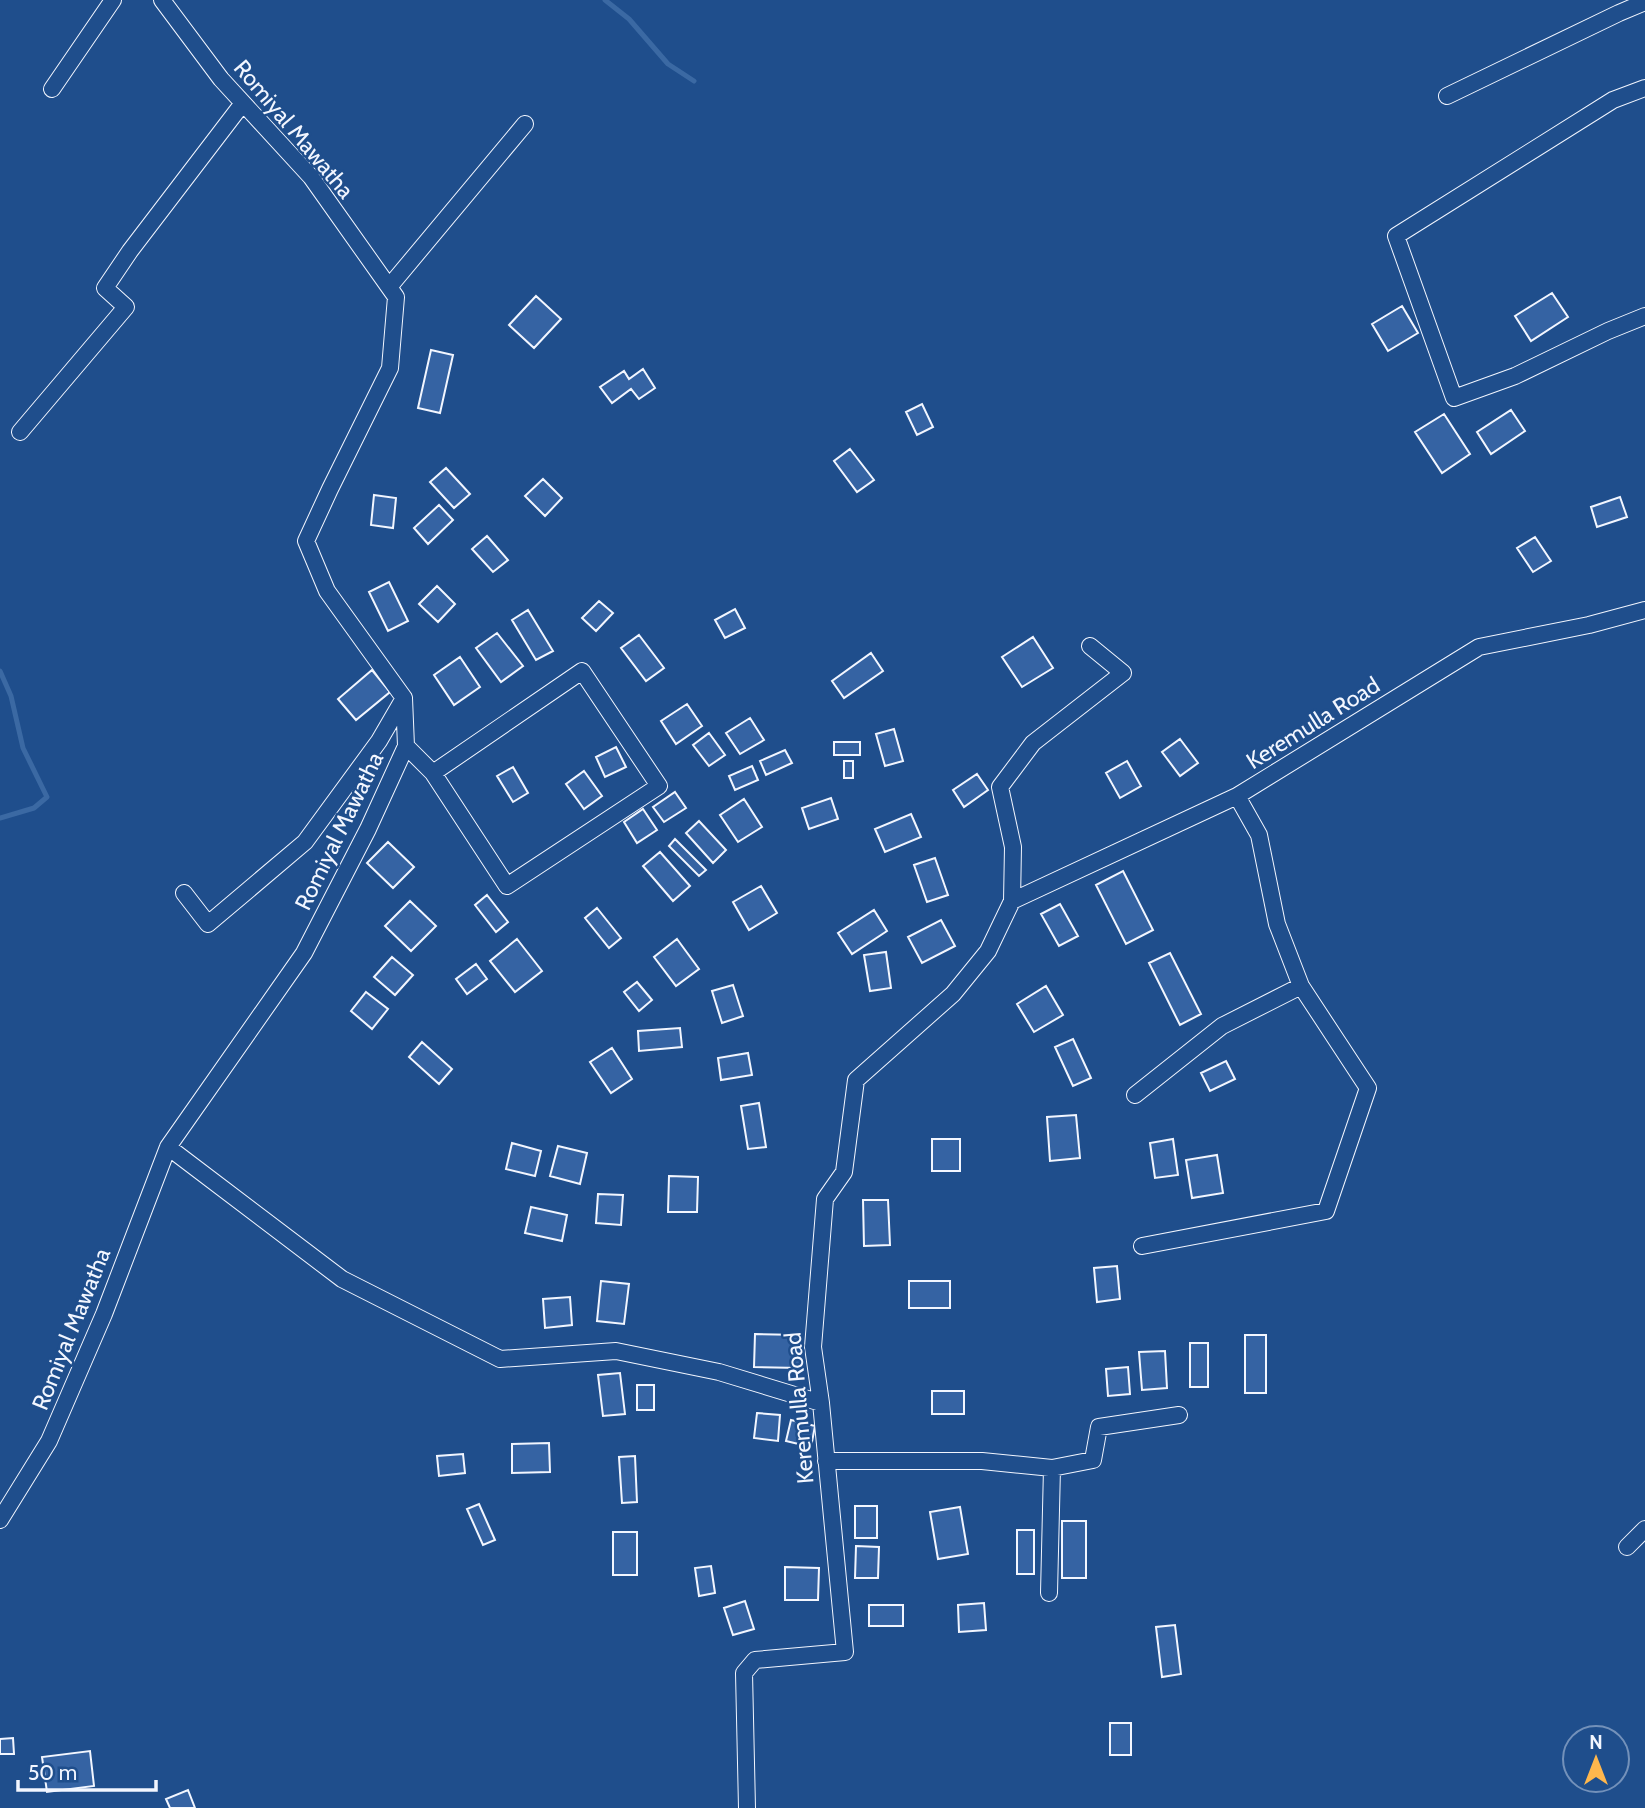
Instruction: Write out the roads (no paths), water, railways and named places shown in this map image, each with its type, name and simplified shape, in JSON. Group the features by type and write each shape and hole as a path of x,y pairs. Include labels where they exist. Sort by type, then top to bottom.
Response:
{"street":[{"path":"52,89 113,0"},
{"name":"Romiyal Mawatha","path":"0,1520 50,1441 104,1314 168,1147 304,953 368,829 406,746 404,698 327,591 306,541 390,368 396,297 311,177 221,79 162,0"},
{"path":"1447,96 1645,2"},
{"path":"1645,88 1613,100 1396,236 1454,398 1515,376 1645,316"},
{"path":"20,432 126,307 105,288 243,103"},
{"path":"389,287 525,124"},
{"name":"Keremulla Road","path":"1012,901 1237,796 1479,647 1589,625 1645,610"},
{"name":"Keremulla Road","path":"747,1808 744,1673 755,1660 845,1652 821,1403 813,1347 825,1199 844,1172 856,1080 953,994 988,951 1012,901 1013,847 1000,787 1034,743 1123,673 1090,646"},
{"path":"406,746 433,773 507,887 659,786 582,671 433,773"},
{"path":"184,893 208,925 305,842 379,741 404,698"},
{"path":"1142,1246 1326,1211 1368,1088 1301,986 1277,925 1259,835 1237,796"},
{"path":"1135,1095 1222,1026 1301,986"},
{"path":"168,1147 342,1279 500,1359 616,1351 719,1372 821,1403"},
{"path":"826,1461 982,1461 1052,1468 1093,1460 1099,1427 1179,1415"},
{"path":"1049,1592 1052,1468"},
{"path":"1627,1547 1645,1529"}],"waterway":[{"path":"605,0 629,19 668,64 694,81"},
{"path":"0,671 11,696 23,748 47,797 34,808 0,818"}]}
